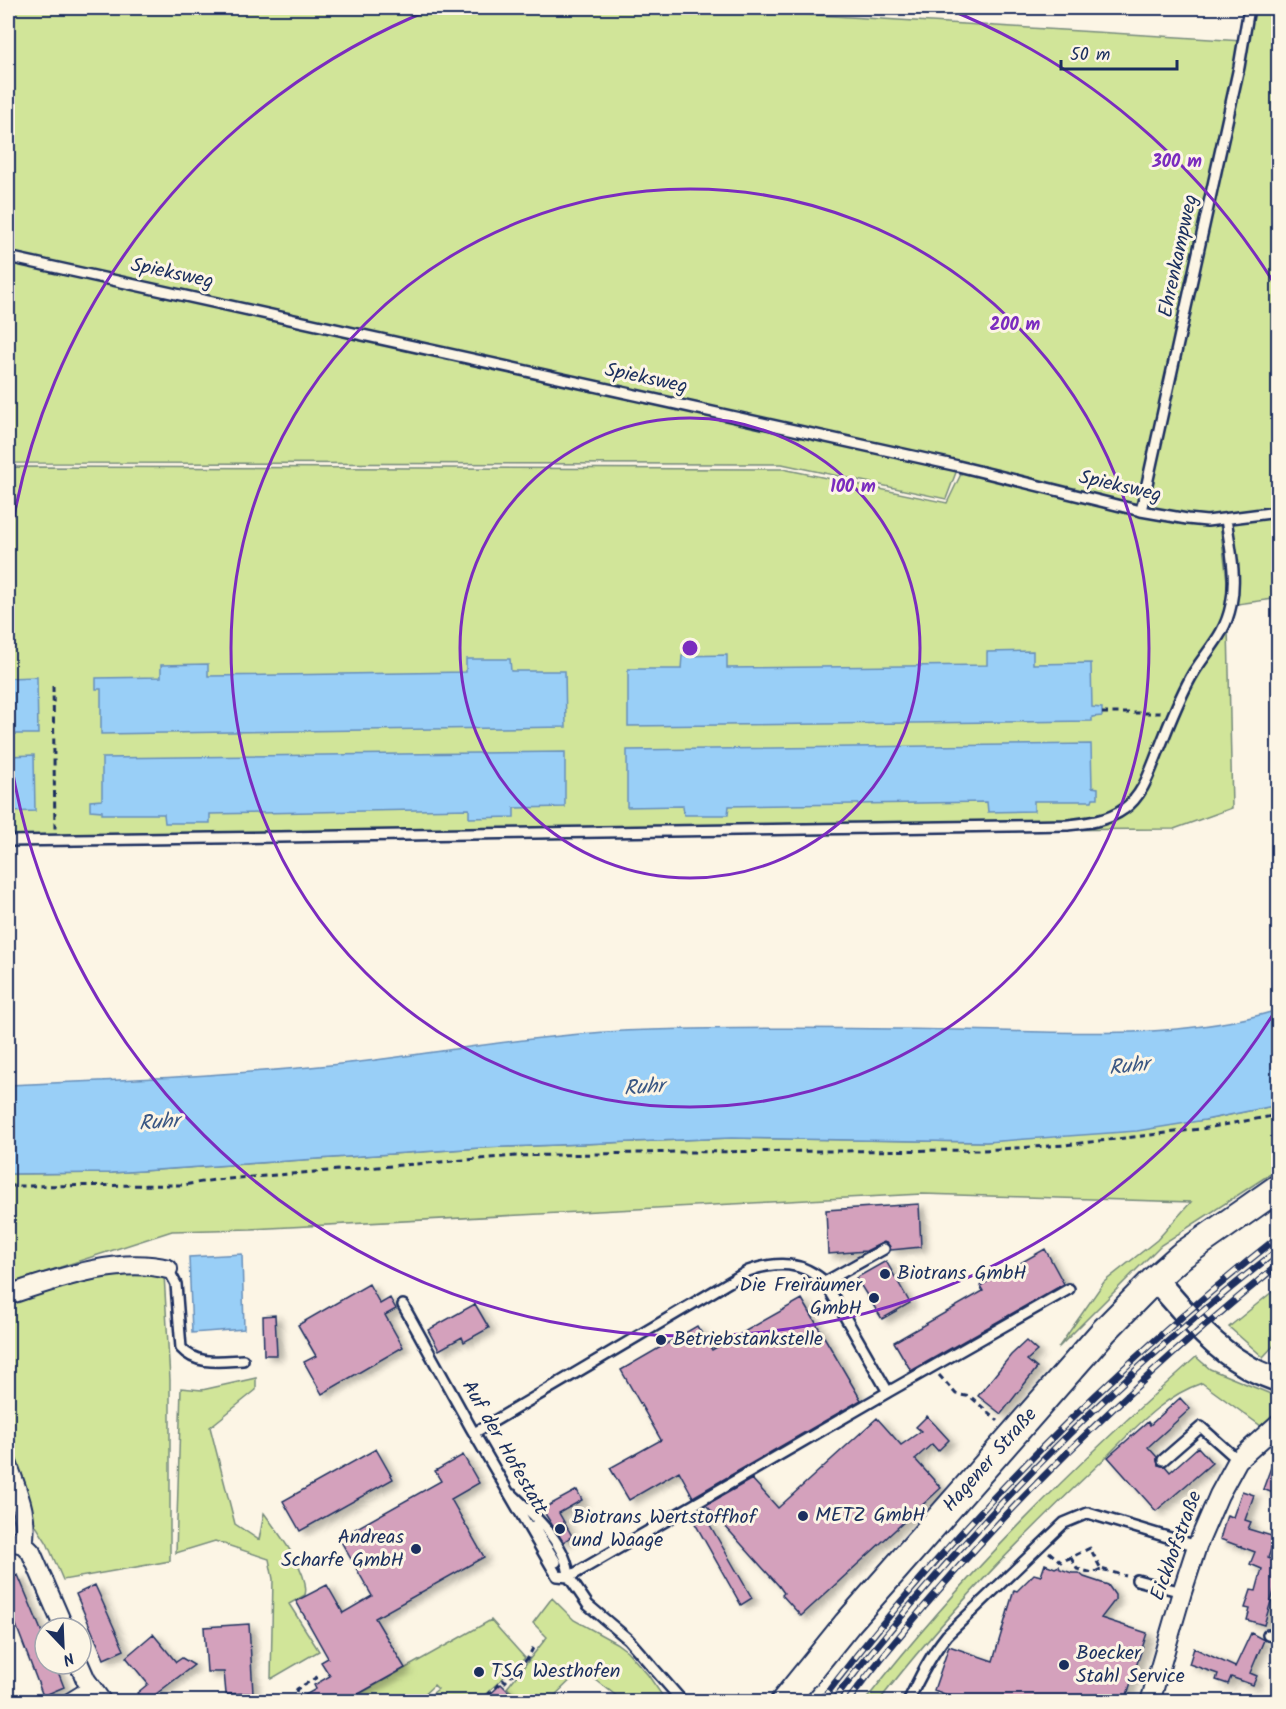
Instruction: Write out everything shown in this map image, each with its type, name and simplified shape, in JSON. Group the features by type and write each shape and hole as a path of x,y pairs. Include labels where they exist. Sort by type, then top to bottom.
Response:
{"main road":[{"name":"Hagener Straße","path":"784,1701 847,1624 1104,1331 1155,1279 1181,1257 1278,1188"}],"street":[{"path":"8,1295 83,1272 128,1265 153,1265 168,1269"},
{"path":"1155,1279 1194,1323 1223,1350 1245,1366 1278,1380"},
{"name":"Eickhofstraße","path":"1150,1701 1197,1546 1219,1495 1238,1461 1278,1424"},
{"path":"8,1465 24,1514 26,1531 15,1542 36,1561 59,1616"},
{"path":"70,1701 97,1695 86,1676"}],"lane":[{"name":"Ehrenkampweg","path":"1141,511 1239,67 1249,8"},
{"name":"Spieksweg","path":"8,257 958,466 1141,511 1207,521 1278,512"},
{"path":"8,841 1056,826 1093,823 1124,810 1137,795 1146,780 1173,714 1194,673 1220,638 1231,605 1231,557 1226,519"},
{"path":"825,1282 884,1249"},
{"path":"474,1433 748,1271 766,1264 784,1263 814,1272 825,1282 888,1392"},
{"path":"168,1269 176,1284 182,1348 186,1353 207,1362 243,1360"},
{"path":"505,1487 540,1526 561,1562 568,1566 569,1577 1069,1289"},
{"name":"Auf der Hofestatt","path":"403,1305 557,1576 569,1577 588,1605 628,1639 683,1701"},
{"path":"1164,1460 1202,1427 1238,1461"},
{"path":"908,1701 925,1666 940,1643 1064,1523 1088,1513 1197,1546"},
{"path":"521,1515 540,1526"},
{"path":"1137,1580 1182,1592"},
{"path":"1268,1635 1278,1637"}],"path":[{"path":"52,686 55,840"},
{"path":"1102,712 1173,714"},
{"path":"8,1186 184,1185 214,1180 516,1156 983,1149 1090,1144 1201,1129 1278,1115"},
{"path":"932,1366 956,1394 971,1397 998,1421"},
{"path":"1041,1546 1061,1562 1090,1548 1101,1569"},
{"path":"1071,1558 1077,1569 1093,1573 1101,1569 1137,1580"},
{"path":"480,1701 503,1680 505,1682 528,1658 534,1646"},
{"path":"293,1701 297,1689 319,1676"}],"green space":[{"path":"8,8 700,8 1243,41 1249,8 1278,8 1278,570 1273,599 1231,605 1226,519 1207,521 958,467 946,499 782,464 8,463"},
{"path":"8,467 783,469 947,503 962,472 1178,522 1220,524 1227,581 1232,808 1174,829 8,837"},
{"path":"1278,1105 1278,1169 1161,1245 1058,1348 1104,1282 1157,1240 1191,1202 922,1194 251,1229 172,1231 8,1284 8,1174 112,1173 480,1148 731,1138 986,1142 1205,1120"},
{"path":"107,1274 164,1274 170,1380 170,1561 63,1580 47,1543 29,1515 8,1453 8,1300"},
{"path":"1278,1287 1278,1341 1263,1357 1229,1327"},
{"path":"1196,1357 1210,1369 1278,1397 1278,1410 1261,1426 1202,1383 1173,1397 1134,1429 1012,1549 957,1608 879,1701 865,1701 941,1609 1022,1522"},
{"path":"256,1378 256,1390 210,1427 235,1524 259,1540 264,1513 284,1541 298,1565 305,1586 305,1595 289,1604 319,1651 271,1679 273,1579 269,1559 215,1541 176,1553 181,1388 202,1390"},
{"path":"552,1598 574,1620 627,1651 666,1701 623,1701 582,1669 549,1701 523,1701 507,1688 547,1637 533,1623"},
{"path":"491,1620 525,1658 478,1701 423,1701 438,1689 434,1685 417,1701 347,1701"}],"water":[{"path":"1033,651 1033,664 1091,663 1092,707 1102,708 1102,716 1092,717 1092,721 628,726 628,669 681,669 682,656 727,655 727,668 987,665 987,652"},
{"path":"466,659 510,659 511,671 565,671 566,727 101,734 101,689 96,689 96,678 161,677 161,665 208,664 208,676 466,672"},
{"path":"37,677 38,734 8,734 8,678"},
{"path":"1091,744 1092,787 1098,788 1098,798 1093,798 1092,801 1034,801 1034,811 988,812 987,802 729,806 728,815 684,815 683,806 627,807 627,750"},
{"path":"565,752 565,807 514,808 514,817 469,818 469,809 210,814 210,823 165,823 164,814 102,814 102,811 90,810 90,801 102,800 102,758"},
{"path":"34,755 35,811 8,812 8,756"},
{"name":"Ruhr","path":"1278,1010 1278,1105 1137,1131 986,1142 731,1138 480,1148 112,1173 8,1174 8,1085 315,1067 615,1031 806,1028 1120,1032 1200,1026 1239,1020"},
{"path":"242,1254 244,1329 192,1333 189,1257"}],"building":[{"path":"919,1204 921,1247 891,1250 884,1242 866,1251 828,1254 826,1210"},
{"path":"1045,1249 1064,1284 911,1371 894,1342 983,1291 980,1286"},
{"path":"886,1261 910,1303 882,1319 856,1278"},
{"path":"369,1284 380,1304 390,1298 396,1309 385,1315 403,1347 322,1394 304,1362 316,1356 298,1325"},
{"path":"802,1299 861,1400 693,1497 679,1471 629,1500 610,1468 661,1440 621,1370 697,1326 712,1350"},
{"path":"475,1304 489,1328 464,1342 462,1337 439,1350 428,1330"},
{"path":"275,1315 277,1355 264,1355 263,1316"},
{"path":"1026,1341 1037,1351 1027,1360 1037,1368 1001,1414 978,1396 1011,1355"},
{"path":"1180,1398 1190,1409 1148,1447 1157,1457 1158,1465 1165,1466 1170,1472 1198,1447 1212,1463 1156,1511 1108,1457 1148,1422 1150,1425"},
{"name":"METZ GmbH","path":"927,1416 949,1440 938,1451 932,1444 915,1459 941,1488 801,1616 782,1595 784,1593 779,1586 706,1505 752,1479 778,1508 877,1418 901,1445 921,1431 916,1427"},
{"path":"376,1449 393,1479 300,1531 283,1501"},
{"path":"1278,1451 1278,1495 1263,1489"},
{"path":"463,1455 479,1483 451,1499 484,1557 375,1618 405,1668 346,1701 295,1701 316,1689 314,1685 330,1676 321,1662 328,1658 296,1601 327,1585 343,1613 372,1596 339,1538 441,1481 435,1471"},
{"path":"577,1490 582,1500 559,1513 572,1536 563,1542 542,1509"},
{"path":"1242,1491 1254,1495 1245,1520 1251,1522 1248,1529 1275,1537 1268,1558 1278,1562 1278,1578 1264,1625 1247,1620 1250,1609 1245,1608 1251,1590 1256,1591 1262,1569 1250,1564 1255,1552 1220,1539 1227,1515 1233,1517"},
{"path":"703,1513 752,1598 741,1605 692,1518"},
{"path":"1045,1564 1055,1568 1059,1566 1060,1569 1079,1573 1108,1585 1115,1595 1115,1600 1101,1618 1147,1633 1125,1701 957,1701 958,1699 934,1690 949,1646 993,1661 1014,1590 1017,1591 1034,1574 1041,1576"},
{"path":"18,1575 35,1616 33,1616 33,1670 8,1604 8,1579"},
{"path":"95,1585 124,1650 104,1659 93,1633 93,1616 85,1616 76,1594"},
{"path":"249,1624 253,1693 226,1694 224,1672 207,1672 204,1627"},
{"path":"1251,1633 1264,1640 1250,1673 1257,1676 1253,1685 1231,1677 1228,1684 1216,1680 1218,1674 1189,1664 1194,1648 1235,1667"},
{"path":"153,1634 176,1662 182,1658 194,1665 156,1694 162,1701 144,1701 137,1693 148,1684 126,1657"},
{"path":"35,1676 60,1676 64,1687 43,1696"},
{"path":"501,1684 518,1701 483,1701"}],"railway":[{"path":"820,1702 924,1575 1035,1455 1153,1342 1278,1237"},
{"path":"832,1702 933,1579 1041,1462 1156,1352 1278,1250"},
{"path":"847,1702 945,1583 1050,1470 1161,1364 1278,1265"}],"place":[{"name":"Biotrans GmbH","path":"885,1274"},
{"name":"Die Freiräumer GmbH","path":"874,1298"},
{"name":"Betriebstankstelle","path":"661,1340"},
{"name":"METZ GmbH","path":"803,1516"},
{"name":"Biotrans Wertstoffhof und Waage","path":"560,1529"},
{"name":"Andreas Scharfe GmbH","path":"416,1549"},
{"name":"Boecker Stahl Service","path":"1064,1665"},
{"name":"TSG Westhofen","path":"479,1672"}]}
